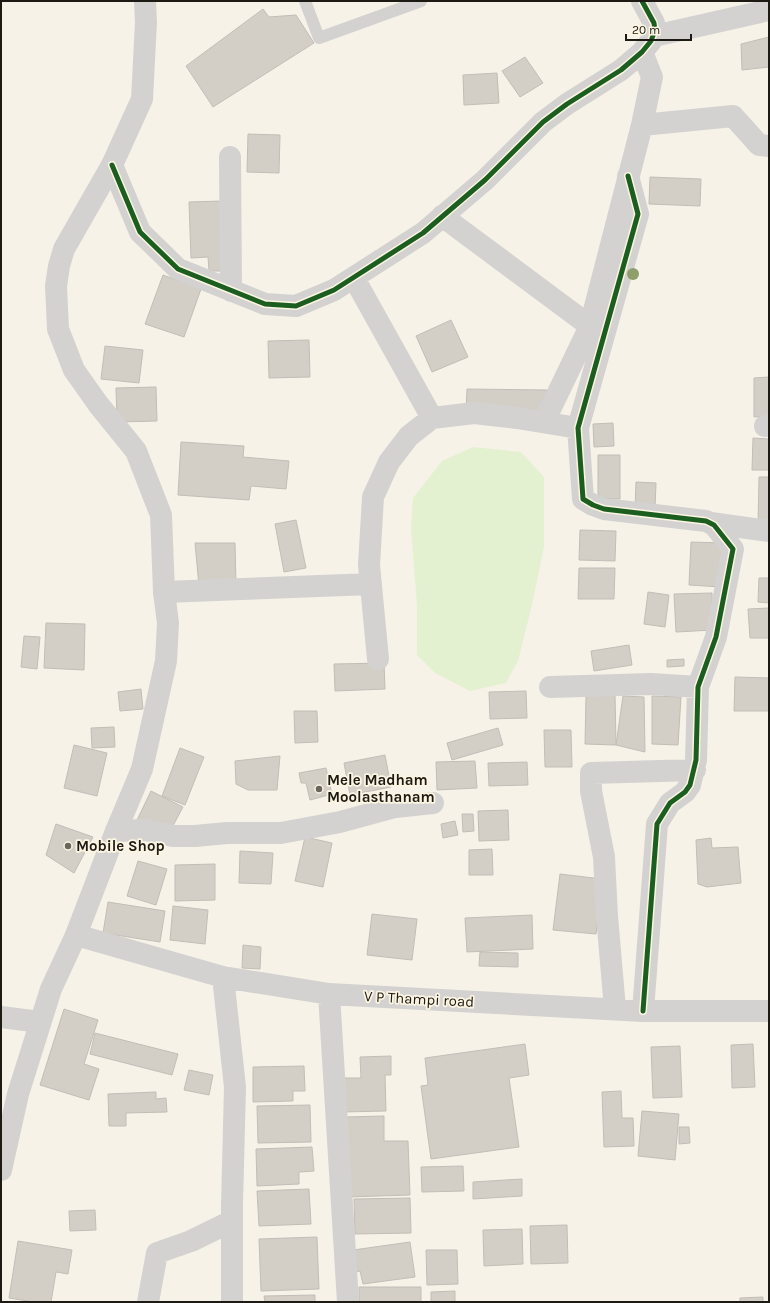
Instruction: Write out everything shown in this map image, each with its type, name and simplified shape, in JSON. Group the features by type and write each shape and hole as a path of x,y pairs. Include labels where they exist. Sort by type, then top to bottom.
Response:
{"street":[{"path":"1,1170 18,1094 51,989 76,935 116,831 142,769 166,661 168,623 164,592 161,515 136,451 98,404 74,370 58,329 56,286 59,266 64,249 112,165 142,99 146,22 145,1"},
{"path":"544,422 590,326 642,125 652,77 648,44 654,23 642,1"},
{"path":"112,165 140,232 178,269 265,304 296,306 334,290 423,233 485,180 543,122 567,104 621,70 648,44 769,10"},
{"path":"642,125 734,116 759,145 769,146"},
{"path":"230,157 231,291"},
{"path":"628,176 638,214 578,428 583,499 592,505 604,509 706,521 769,531"},
{"path":"442,216 590,326"},
{"path":"354,278 432,418"},
{"path":"378,659 369,565 373,498 389,462 408,436 432,418 474,413 578,428"},
{"path":"643,1011 657,824 670,803 685,792 690,785 695,770 698,687 716,636 733,549 711,523"},
{"path":"164,592 371,584"},
{"path":"550,687 651,684 698,687"},
{"path":"615,1009 607,916 604,857 591,791 591,773 695,770"},
{"path":"116,831 146,830 173,836 195,836 227,833 281,833 340,822 395,807 433,803"},
{"name":"V P Thampi road","path":"76,935 224,977 329,994 643,1011 769,1011"},
{"path":"224,977 235,1087 232,1302"},
{"path":"329,994 348,1302"},
{"path":"1,1017 40,1022"},
{"path":"148,1302 157,1253 191,1241 232,1221"}],"lane":[{"path":"305,1 319,38 421,1"}],"green space":[{"path":"473,447 521,452 544,477 544,547 518,661 506,683 470,691 435,673 417,655 417,606 411,528 413,498 442,461"}],"building":[{"path":"263,9 269,17 296,15 314,43 213,107 186,66"},
{"path":"769,37 769,67 742,70 741,44"},
{"path":"525,57 543,83 520,97 502,71"},
{"path":"497,73 499,103 464,105 463,75"},
{"path":"248,134 280,135 279,173 247,172"},
{"path":"650,177 701,179 700,206 649,204"},
{"path":"222,201 225,271 209,271 208,257 191,258 189,202"},
{"path":"163,275 201,289 184,337 145,324"},
{"path":"451,320 468,357 432,372 416,336"},
{"path":"309,340 310,377 269,378 268,341"},
{"path":"105,346 143,350 139,383 101,379"},
{"path":"769,377 769,416 754,417 754,378"},
{"path":"156,387 157,421 117,422 116,388"},
{"path":"467,389 547,390 547,414 466,413"},
{"path":"613,423 614,446 594,447 593,424"},
{"path":"753,438 769,439 769,470 752,470"},
{"path":"181,442 244,446 243,457 289,461 286,489 251,486 249,500 178,495"},
{"path":"598,455 620,455 620,499 598,498"},
{"path":"759,477 769,477 769,523 758,523"},
{"path":"636,482 656,483 655,509 635,508"},
{"path":"296,520 306,568 284,572 275,524"},
{"path":"580,530 616,531 615,561 579,560"},
{"path":"691,542 723,543 721,587 689,585"},
{"path":"195,543 235,543 236,587 199,586"},
{"path":"579,568 615,568 614,599 578,599"},
{"path":"759,578 769,578 769,603 758,602"},
{"path":"648,592 669,595 665,627 644,624"},
{"path":"712,593 713,630 676,632 674,594"},
{"path":"769,608 769,638 750,638 748,609"},
{"path":"46,623 85,624 84,670 44,668"},
{"path":"24,636 40,637 37,669 21,667"},
{"path":"629,645 632,665 594,671 591,651"},
{"path":"684,659 684,666 667,667 667,660"},
{"path":"384,663 385,689 335,691 334,664"},
{"path":"735,677 769,678 769,711 734,711"},
{"path":"141,689 143,709 120,711 118,692"},
{"path":"526,691 527,718 490,719 489,692"},
{"path":"615,694 616,745 585,744 586,696"},
{"path":"623,696 644,697 645,752 616,745"},
{"path":"652,696 681,697 678,745 652,744"},
{"path":"294,711 317,711 318,742 295,743"},
{"path":"114,727 115,747 92,748 91,728"},
{"path":"498,728 503,745 452,760 447,743"},
{"path":"544,730 571,730 572,767 545,767"},
{"path":"74,745 107,753 97,796 64,788"},
{"path":"180,748 204,757 185,805 162,796"},
{"path":"385,755 391,787 350,795 344,763"},
{"path":"280,756 277,790 248,790 236,784 235,761"},
{"path":"475,761 477,788 437,790 436,762"},
{"path":"527,762 528,785 489,786 488,763"},
{"name":"Mele Madham Moolasthanam","path":"326,768 332,794 310,800 306,783 301,783 299,773"},
{"path":"151,791 183,807 168,835 137,820"},
{"path":"508,810 509,840 479,841 478,811"},
{"path":"462,814 473,814 474,831 463,832"},
{"path":"455,821 458,835 443,838 441,824"},
{"name":"Mobile Shop","path":"56,824 93,837 74,873 46,855"},
{"path":"305,837 332,843 323,887 295,881"},
{"path":"711,838 712,848 738,847 741,883 707,887 698,884 696,840"},
{"path":"492,849 493,875 469,875 469,850"},
{"path":"240,851 273,853 271,884 239,883"},
{"path":"138,861 167,869 156,905 127,896"},
{"path":"215,864 215,900 175,901 175,865"},
{"path":"560,874 602,879 596,934 553,930"},
{"path":"108,902 165,911 160,942 103,933"},
{"path":"173,906 208,910 205,944 170,940"},
{"path":"372,914 417,919 412,960 367,955"},
{"path":"532,915 533,949 467,952 465,918"},
{"path":"243,945 261,947 260,969 242,968"},
{"path":"480,952 518,953 518,967 479,966"},
{"path":"64,1009 98,1020 84,1064 99,1069 89,1100 40,1085"},
{"path":"95,1033 178,1054 172,1075 90,1054"},
{"path":"525,1044 529,1075 509,1078 519,1147 431,1159 421,1086 428,1085 425,1058"},
{"path":"753,1044 755,1087 732,1088 731,1045"},
{"path":"680,1046 682,1097 653,1098 651,1047"},
{"path":"391,1056 391,1075 385,1075 386,1111 342,1112 342,1078 361,1078 360,1057"},
{"path":"304,1066 305,1091 293,1091 293,1101 253,1102 253,1067"},
{"path":"189,1070 213,1075 209,1095 184,1090"},
{"path":"621,1091 622,1118 633,1118 634,1146 604,1147 602,1092"},
{"path":"156,1092 156,1099 166,1098 167,1112 126,1113 126,1126 109,1126 108,1094"},
{"path":"310,1105 311,1142 258,1143 257,1106"},
{"path":"642,1111 679,1114 675,1160 638,1156"},
{"path":"384,1116 384,1141 408,1141 410,1195 347,1197 345,1117"},
{"path":"679,1127 689,1127 690,1143 679,1144"},
{"path":"312,1147 314,1171 299,1172 299,1184 257,1186 256,1149"},
{"path":"463,1166 464,1191 422,1192 421,1167"},
{"path":"522,1179 522,1196 473,1199 473,1182"},
{"path":"309,1189 311,1224 259,1226 257,1191"},
{"path":"410,1198 411,1233 355,1234 354,1199"},
{"path":"95,1210 96,1230 70,1231 69,1211"},
{"path":"567,1225 568,1263 531,1264 530,1226"},
{"path":"522,1229 523,1264 484,1266 483,1230"},
{"path":"317,1237 319,1289 261,1291 259,1239"},
{"path":"18,1241 72,1250 68,1274 56,1272 51,1302 34,1302 9,1298"},
{"path":"410,1242 415,1277 363,1284 360,1271 348,1273 346,1251"},
{"path":"426,1250 457,1250 458,1284 427,1285"},
{"path":"359,1287 421,1287 421,1302 359,1302"},
{"path":"455,1291 455,1302 431,1302 431,1292"},
{"path":"315,1295 315,1302 265,1302 264,1296"},
{"path":"763,1297 763,1302 740,1302 740,1298"}],"cycle path":[{"path":"112,165 140,232 178,269 265,304 296,306 334,290 423,233 485,180 543,122 567,104 621,70 642,52 651,41 655,30 654,23 642,1"},
{"path":"628,176 638,214 578,428 583,499 604,509 706,521 714,525 733,549 716,637 698,687 696,760 690,785 685,792 670,803 657,824 643,1011"}],"place":[{"name":"Mele Madham Moolasthanam","path":"319,789"},
{"name":"Mobile Shop","path":"68,846"}]}
